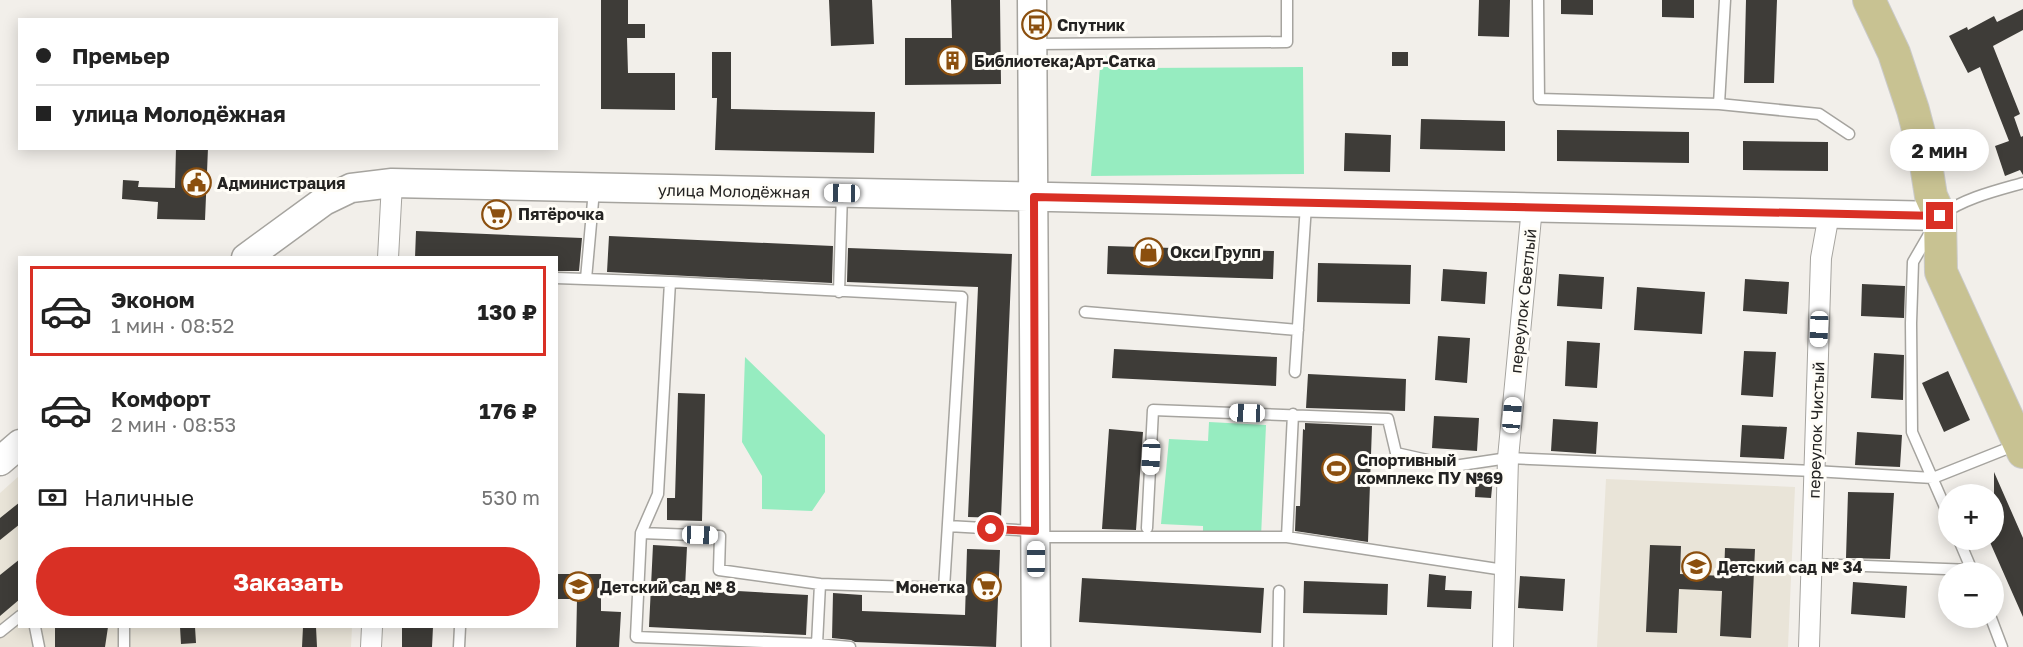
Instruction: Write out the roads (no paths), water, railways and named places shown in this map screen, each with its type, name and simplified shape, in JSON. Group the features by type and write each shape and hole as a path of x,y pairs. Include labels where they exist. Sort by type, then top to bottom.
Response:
{"main road":[{"path":"1032,0 1036,647"},
{"path":"1869,0 1903,75 1924,152 1931,196 1940,216 1941,272 2021,448"},
{"name":"улица Молодёжная","path":"249,256 324,201 351,188 392,183 1940,216"},
{"path":"0,461 18,446"}],"street":[{"path":"388,256 392,183"},
{"name":"переулок Светлый","path":"1503,647 1508,458 1532,207"},
{"name":"переулок Чистый","path":"1809,647 1821,258 1829,214"},
{"path":"371,647 372,628"}],"lane":[{"path":"1033,44 1287,42 1287,0"},
{"path":"1538,0 1539,99 1719,104 1819,114 1849,134"},
{"path":"1719,104 1725,0"},
{"path":"1938,490 1912,432 1913,262 1940,216 1951,207 2023,183"},
{"path":"586,279 594,188"},
{"path":"839,292 842,193"},
{"path":"1295,372 1306,203"},
{"path":"558,278 962,297 944,588 820,584 719,570 720,536 641,533"},
{"path":"670,282 658,494 641,533 636,642 817,644 850,647"},
{"path":"1085,312 1298,330"},
{"path":"1147,528 1154,410 1388,419 1395,453 1454,466 1508,458 1933,478 2021,448"},
{"path":"1287,537 1293,414"},
{"path":"948,526 1035,534 1287,537 1504,570"},
{"path":"1812,564 1938,570"},
{"path":"817,644 820,584"},
{"path":"1278,647 1279,591"},
{"path":"0,632 18,618"},
{"path":"34,628 39,647"},
{"path":"124,628 124,647"},
{"path":"459,647 460,628"},
{"path":"1995,628 2002,647"}],"place":[{"name":"Спутник","path":"1036,25"},
{"name":"Библиотека;Арт-Сатка","path":"953,61"},
{"name":"Администрация","path":"196,183"},
{"name":"Пятёрочка","path":"497,214"},
{"name":"Окси Групп","path":"1149,252"},
{"name":"Спортивный комплекс ПУ №69","path":"1336,469"},
{"name":"Детский сад № 34","path":"1696,567"},
{"name":"Детский сад № 8","path":"579,587"},
{"name":"Монетка","path":"986,587"}]}
